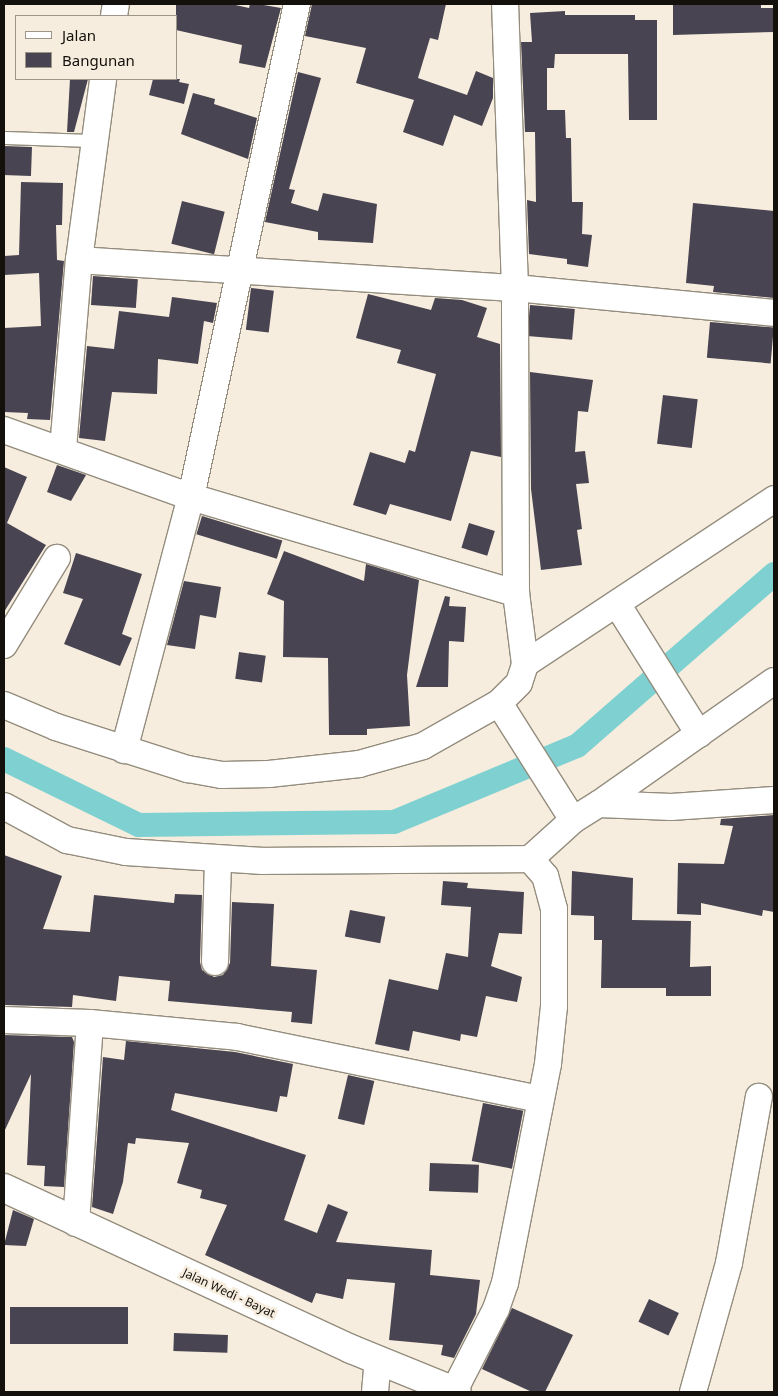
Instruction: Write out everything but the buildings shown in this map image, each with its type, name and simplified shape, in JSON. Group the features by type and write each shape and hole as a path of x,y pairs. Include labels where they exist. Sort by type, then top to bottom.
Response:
{"main road":[{"name":"Jalan Wedi - Bayat","path":"4,1188 76,1223 378,1360 456,1392"}],"street":[{"path":"124,750 191,497 236,272 297,4"},
{"path":"4,705 124,750 188,769 222,775 269,774 359,764 423,746 504,711 519,683 525,664 516,593 515,288 505,4"},
{"path":"64,449 79,260 92,141 103,80"},
{"path":"79,260 236,272 515,288 774,313"},
{"path":"4,430 64,449 191,497 516,593"},
{"path":"525,664 619,609 774,499"},
{"path":"4,645 57,558"},
{"path":"619,609 696,730"},
{"path":"4,806 51,834 83,844 126,852 218,860 530,859 569,815 599,804 696,730 774,681"},
{"path":"504,711 569,815"},
{"path":"599,804 671,807 774,800"},
{"path":"456,1392 496,1309 505,1283 552,1031 554,918 545,876 530,859"},
{"path":"215,962 218,860"},
{"path":"4,1020 90,1023 237,1038 538,1099"},
{"path":"76,1223 90,1023"},
{"path":"693,1392 729,1263 759,1097"},
{"path":"375,1392 378,1360"}],"lane":[{"path":"4,138 92,141"}],"waterway":[{"path":"4,759 139,825 394,822 577,746 774,574"}]}
